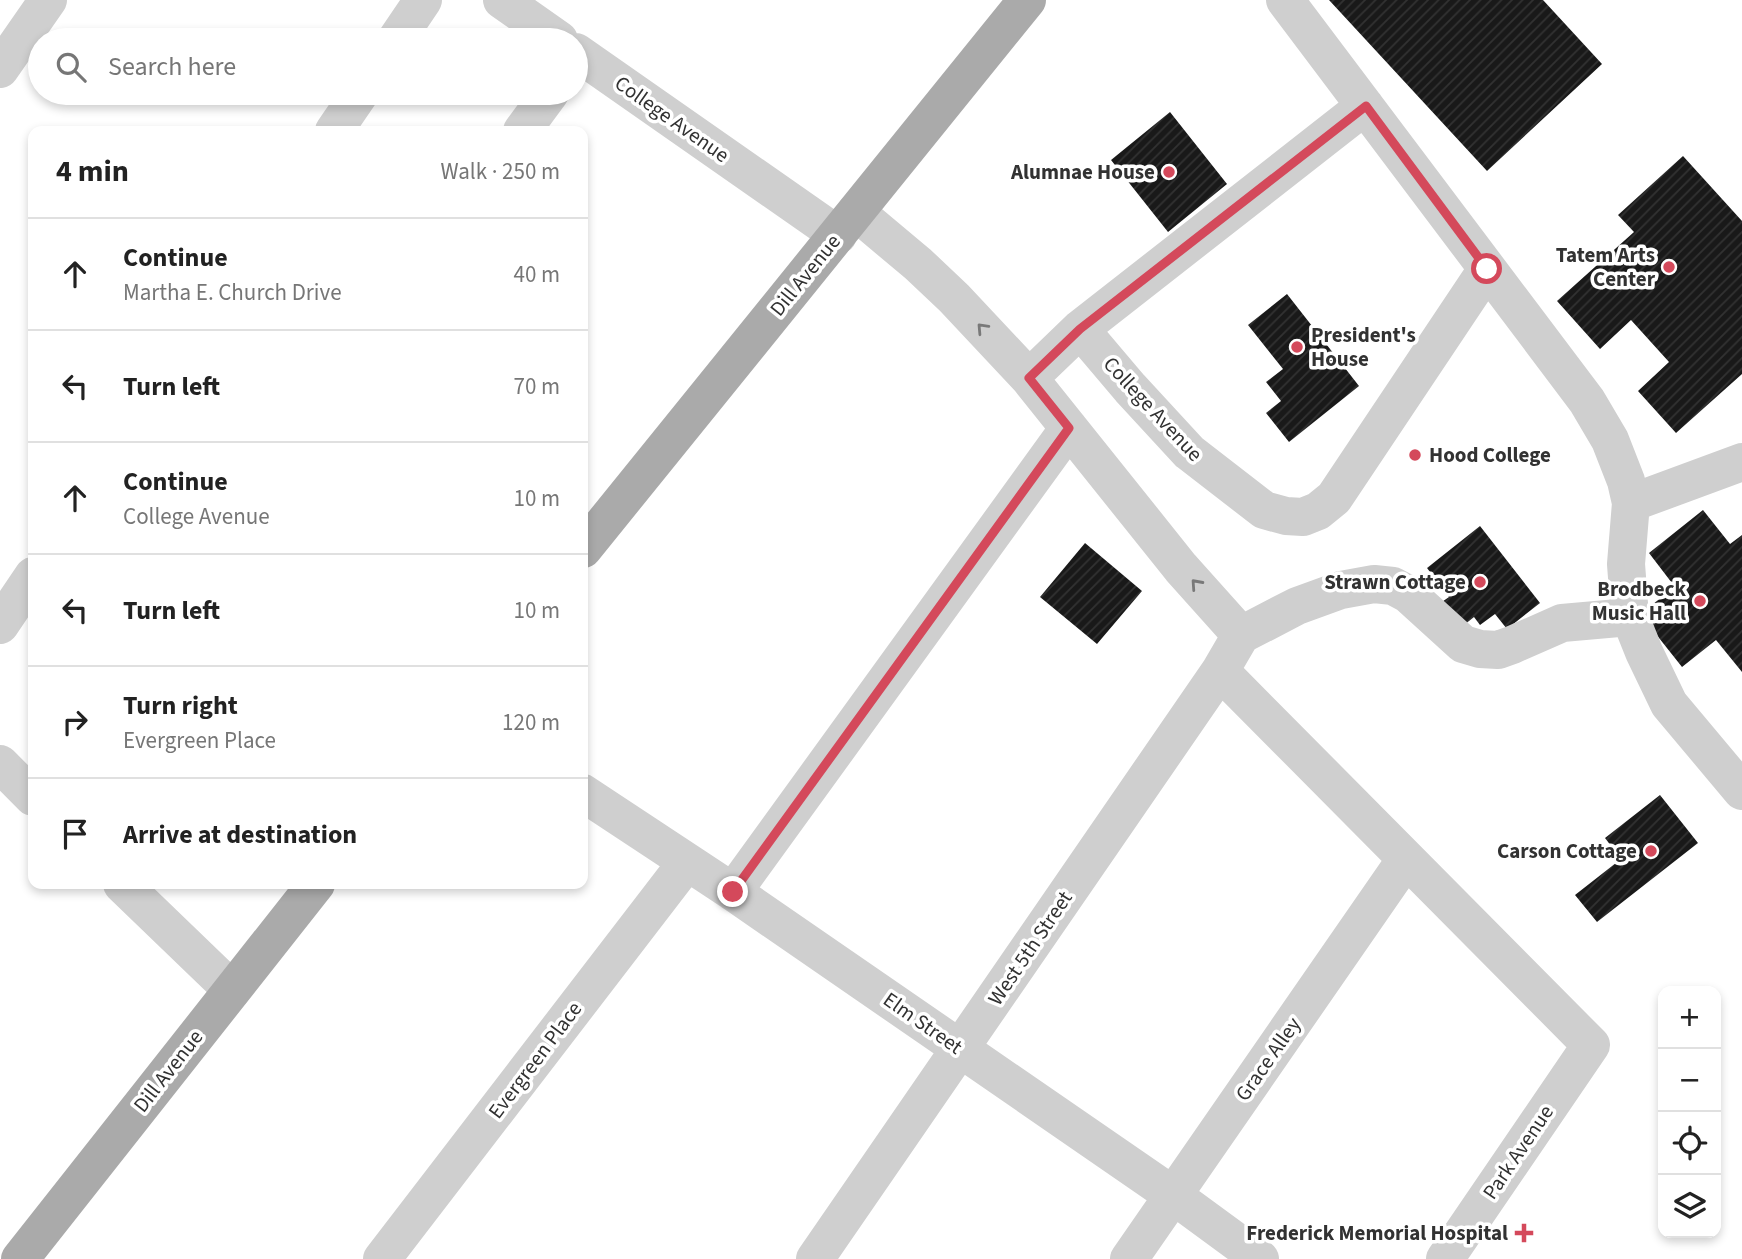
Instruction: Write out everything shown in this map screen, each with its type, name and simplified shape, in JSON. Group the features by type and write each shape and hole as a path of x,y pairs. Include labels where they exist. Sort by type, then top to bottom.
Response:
{"main road":[{"name":"Dill Avenue","path":"588,544 1027,0"},
{"name":"Dill Avenue","path":"20,1259 312,889"}],"street":[{"path":"29,28 48,0"},
{"path":"404,28 423,0"},
{"name":"College Avenue","path":"502,0 540,28"},
{"path":"1285,0 1587,401 1610,440 1626,481 1631,503 1626,564 1630,617 1669,704 1742,791"},
{"path":"0,69 28,29"},
{"name":"College Avenue","path":"588,61 847,224 918,264 1029,378 1181,568 1241,635"},
{"path":"337,126 352,105"},
{"path":"526,126 541,105"},
{"path":"1029,378 1080,329 1366,106"},
{"name":"College Avenue","path":"1080,329 1129,388 1189,452 1264,510 1303,517 1318,511 1334,498 1487,269"},
{"path":"733,892 1069,428"},
{"path":"1631,503 1742,462"},
{"path":"0,625 28,583"},
{"path":"1241,635 1297,606 1341,590 1374,584 1393,586 1408,594 1464,644 1480,649 1498,650 1562,623 1630,617"},
{"name":"West 5th Street","path":"815,1259 1220,671 1241,635"},
{"path":"1220,671 1406,859"},
{"path":"0,764 28,792"},
{"name":"Elm Street","path":"588,796 733,892 1174,1196 1260,1259"},
{"name":"Park Avenue","path":"1406,859 1591,1045 1445,1259"},
{"name":"Grace Alley","path":"1129,1259 1406,859"},
{"name":"Evergreen Place","path":"383,1259 687,862"},
{"path":"127,889 232,990"}],"building":[{"path":"1329,0 1543,0 1602,64 1487,171"},
{"name":"Alumnae House","path":"1170,112 1227,184 1168,232 1111,160"},
{"name":"Tatem Arts Center","path":"1683,156 1742,221 1742,374 1676,433 1638,391 1669,362 1631,320 1600,349 1557,301 1634,232 1618,215"},
{"name":"President's House","path":"1287,294 1359,386 1289,442 1266,413 1281,401 1266,382 1283,369 1248,325"},
{"name":"Brodbeck Music Hall","path":"1703,510 1730,544 1742,535 1742,672 1716,640 1682,667 1640,614 1675,587 1649,553"},
{"name":"Strawn Cottage","path":"1480,526 1540,603 1507,629 1495,614 1480,625 1474,617 1459,629 1439,604 1449,597 1427,568"},
{"path":"1085,543 1142,591 1097,644 1040,597"},
{"name":"Carson Cottage","path":"1660,795 1698,843 1597,922 1575,895 1621,859 1605,838"}],"place":[{"name":"Alumnae House","path":"1169,172"},
{"name":"Tatem Arts Center","path":"1669,267"},
{"name":"President's House","path":"1297,347"},
{"name":"Hood College","path":"1415,455"},
{"name":"Strawn Cottage","path":"1480,582"},
{"name":"Brodbeck Music Hall","path":"1700,601"},
{"name":"Carson Cottage","path":"1651,851"},
{"name":"Frederick Memorial Hospital","path":"1524,1233"}],"route":[{"path":"733,892 1069,428 1029,378 1080,329 1366,106 1487,269"}]}
